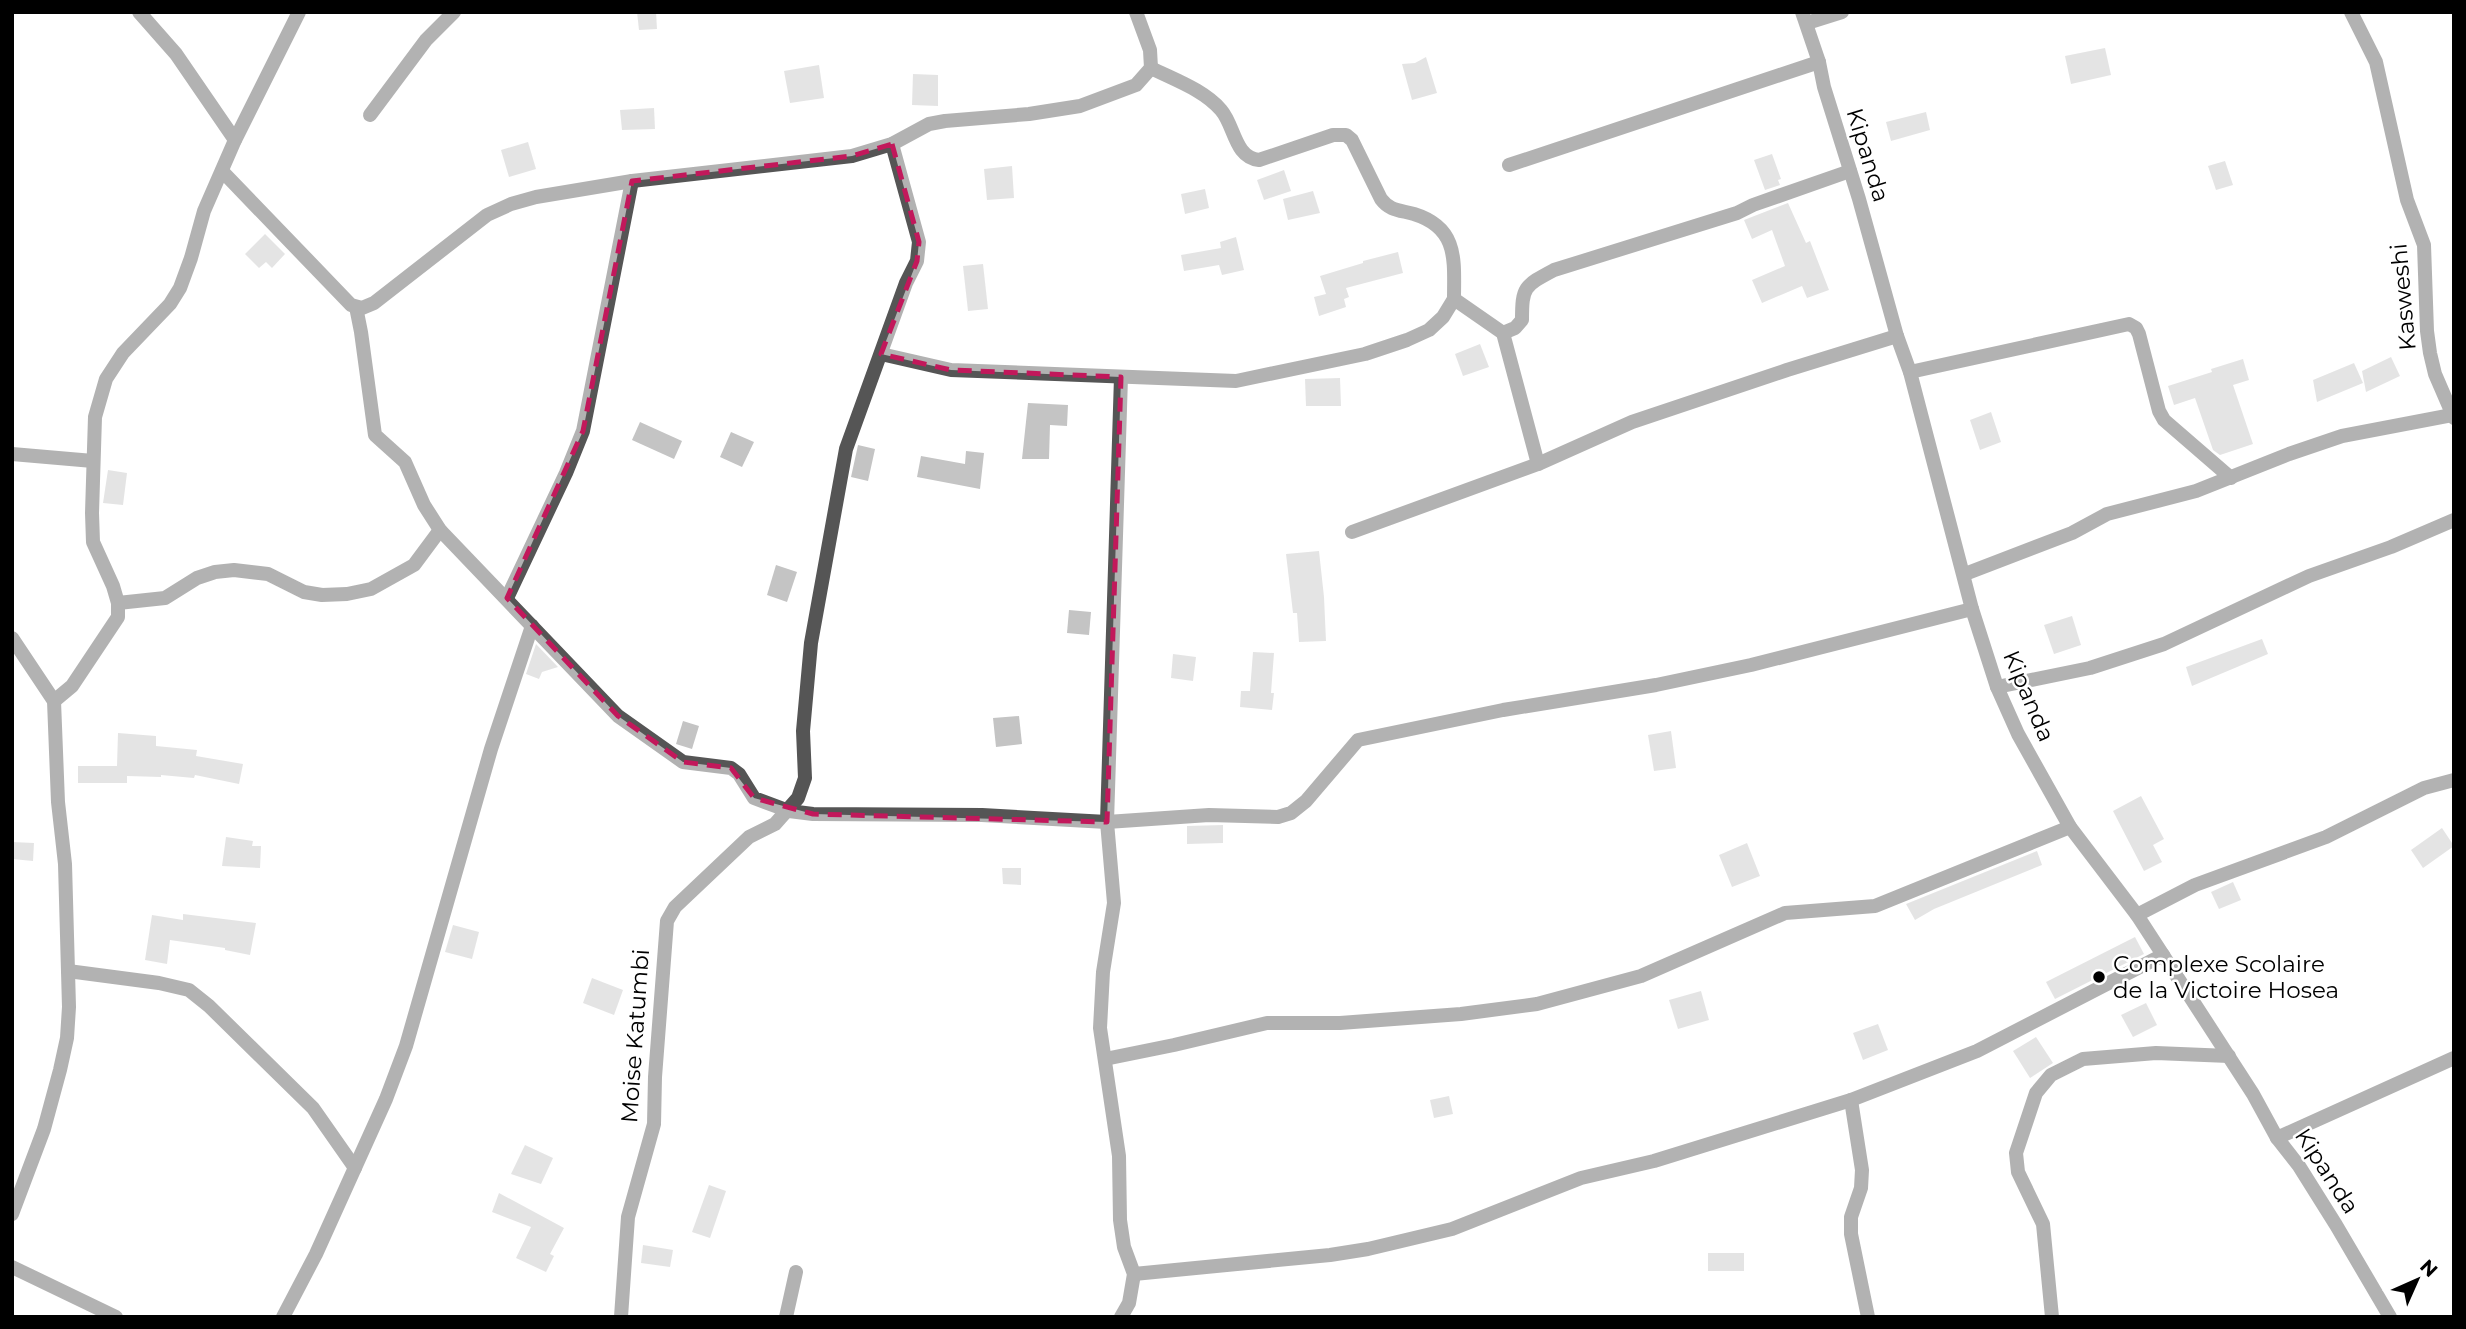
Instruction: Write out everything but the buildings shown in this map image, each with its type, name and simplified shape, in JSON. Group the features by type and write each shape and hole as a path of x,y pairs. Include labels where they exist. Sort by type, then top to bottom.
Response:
{"street":[{"path":"139,12 176,54 235,140"},
{"path":"54,701 72,686 118,617 118,603 93,542 95,417 106,379 123,353 170,304 180,288 204,211 235,140 299,12"},
{"path":"370,115 426,40 454,12"},
{"path":"222,171 351,305 368,307 476,223 499,209 536,197 632,181 852,156 892,144 929,124 1059,111 1136,85 1151,68 1150,50 1136,12"},
{"path":"1805,17 1842,12"},
{"name":"Kasweshi","path":"2351,12 2376,62 2407,200 2424,246 2430,353 2435,374 2453,416"},
{"name":"Kipanda","path":"1805,17 1897,336 1910,372 1972,609 1997,687 2018,734 2070,827 2164,955 2229,1056 2277,1138 2299,1166 2390,1317"},
{"path":"1509,165 1819,62"},
{"path":"881,354 951,370 1236,381 1365,354 1429,330 1443,317 1454,299 1452,245 1428,219 1387,207 1352,140 1346,135 1333,135 1259,160 1250,159 1243,153 1223,112 1199,92 1151,68"},
{"path":"789,811 798,798 805,778 803,731 811,643 846,449 906,283 917,261 919,242 892,144"},
{"path":"1503,333 1515,328 1522,320 1522,295 1528,286 1554,270 1737,214 1754,205 1850,171"},
{"path":"507,598 583,431 632,181"},
{"path":"1454,299 1503,333 1538,464"},
{"path":"356,307 375,435 405,462 424,505 440,530 618,716 683,762 731,768 739,774 754,798 789,811 813,814 982,815 1107,822 1209,815 1278,817 1291,813 1306,802 1358,740 1503,710 1614,693 1697,676 1972,609"},
{"path":"1910,372 2129,324 2136,328 2139,334 2159,411 2164,420 2231,478"},
{"path":"1352,532 1538,464 1632,422 1897,336"},
{"path":"1121,377 1107,822 1114,903 1103,972 1100,1028 1119,1156 1120,1220 1124,1247 1134,1274 1129,1303 1121,1317"},
{"path":"1965,574 2072,533 2107,514 2173,499 2342,436 2453,416"},
{"path":"12,454 93,461"},
{"path":"1997,687 2090,668 2152,648 2195,631 2309,576 2391,547 2454,520"},
{"path":"118,603 165,598 198,578 215,572 234,570 268,574 304,592 322,595 359,592 371,589 414,565 440,530"},
{"path":"283,1317 316,1254 386,1100 406,1046 491,749 532,626"},
{"path":"12,638 54,701 58,802 65,864 69,1007 60,1070 44,1129 12,1214"},
{"path":"2137,915 2195,886 2326,837 2431,786 2454,780"},
{"name":"Moise Katumbi","path":"621,1317 628,1217 654,1124 667,921 675,907 749,837 775,824 789,811"},
{"path":"1105,1059 1267,1023 1340,1023 1461,1014 1537,1004 1641,976 1785,913 1875,906 2070,827"},
{"path":"1134,1274 1330,1255 1452,1229 1581,1178 1654,1161 1851,1100 1977,1051 2164,955"},
{"path":"68,971 159,983 189,990 209,1006 313,1108 355,1168"},
{"path":"2052,1317 2043,1224 2018,1172 2016,1153 2036,1093 2051,1075 2083,1059 2156,1053 2229,1056"},
{"path":"2277,1138 2454,1058"},
{"path":"1851,1100 1862,1170 1858,1199 1851,1217 1851,1234 1868,1317"},
{"path":"12,1267 116,1317"},
{"path":"786,1317 796,1272"}],"highlighted area":[{"path":"892,144 919,242 917,261 881,354 951,370 1121,377 1107,822 813,814 754,798 731,768 683,762 618,716 507,598 583,431 632,181 852,156"}],"place":[{"name":"Complexe Scolaire de la Victoire Hosea","path":"2099,977"}]}
